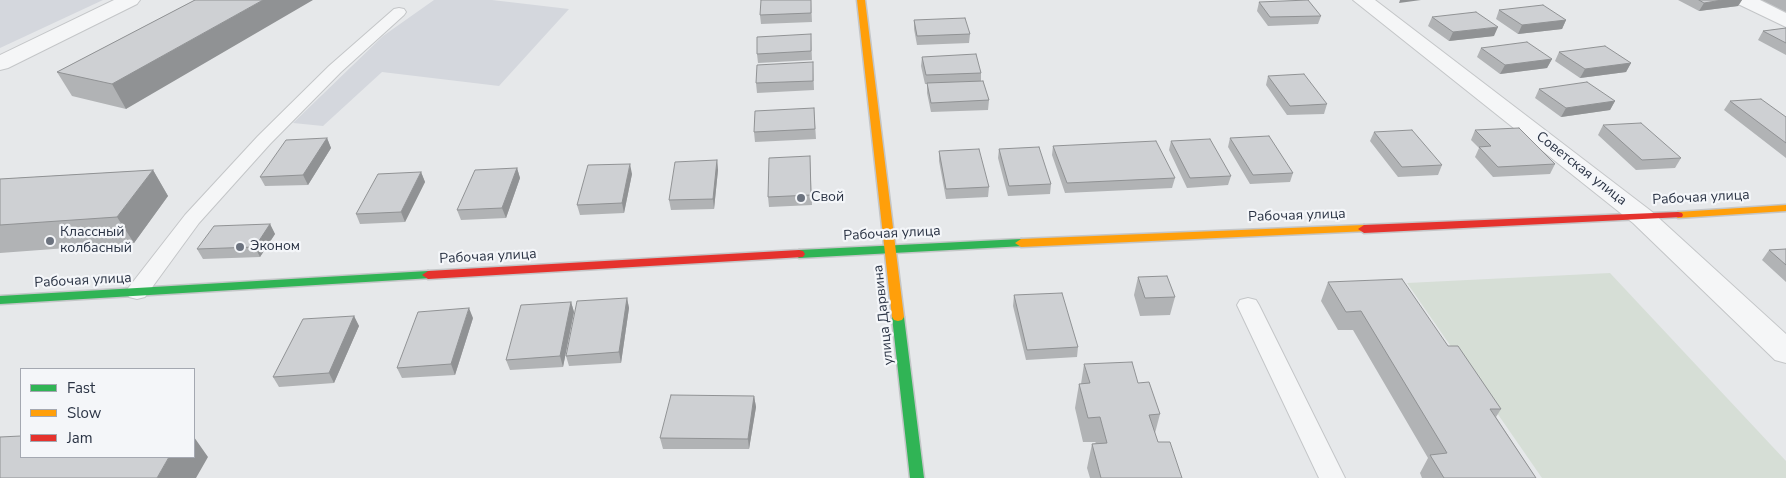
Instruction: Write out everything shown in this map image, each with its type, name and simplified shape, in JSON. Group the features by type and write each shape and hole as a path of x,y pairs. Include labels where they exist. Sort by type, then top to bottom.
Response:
{"street":[{"path":"0,63 130,0"},
{"name":"улица Дарвина","path":"861,0 917,478"},
{"name":"Советская улица","path":"1363,0 1642,217 1786,352"},
{"path":"1744,0 1786,21"},
{"name":"Рабочая улица","path":"0,300 891,249 1642,217 1786,208"}],"lane":[{"path":"137,292 192,219 264,140 335,69 399,12"},
{"path":"1248,305 1332,478"}],"shaded area":[{"path":"0,0 103,0 0,48"},
{"path":"434,0 492,0 569,9 499,86 382,72 323,126 293,123 383,36"},
{"path":"1610,273 1786,461 1786,478 1542,478 1407,283"}],"building":[{"path":"195,0 263,0 112,84 57,72"},
{"path":"761,0 811,0 811,13 760,15"},
{"path":"1308,0 1321,16 1270,17 1259,2"},
{"path":"1699,0 1722,0 1704,3"},
{"path":"1543,5 1566,20 1522,25 1499,10"},
{"path":"1476,12 1498,27 1453,32 1432,17"},
{"path":"965,18 970,34 917,36 914,20"},
{"path":"1786,28 1786,43 1763,31"},
{"path":"811,34 811,51 757,54 757,37"},
{"path":"1527,42 1552,59 1505,65 1481,48"},
{"path":"1605,46 1631,63 1585,69 1559,52"},
{"path":"976,54 981,73 926,75 922,57"},
{"path":"813,62 813,81 756,83 757,65"},
{"path":"1304,74 1327,104 1290,106 1268,76"},
{"path":"983,81 989,100 931,103 927,83"},
{"path":"1587,82 1615,101 1566,108 1539,89"},
{"path":"1761,99 1786,117 1786,143 1730,101"},
{"path":"814,108 815,129 754,132 755,111"},
{"path":"1641,123 1681,158 1642,160 1603,125"},
{"path":"1519,128 1555,164 1498,167 1479,147 1491,146 1475,130"},
{"path":"1412,130 1442,165 1402,167 1374,132"},
{"path":"1269,136 1293,173 1253,175 1230,138"},
{"path":"327,138 303,175 260,177 286,140"},
{"path":"1210,139 1231,176 1190,178 1171,141"},
{"path":"1156,141 1175,178 1067,183 1053,146"},
{"path":"1039,147 1051,184 1009,186 999,149"},
{"path":"979,149 989,187 946,189 939,151"},
{"path":"810,156 811,195 768,197 769,158"},
{"path":"717,160 713,199 669,200 675,162"},
{"path":"630,164 622,203 577,205 588,165"},
{"path":"517,168 502,208 457,210 475,170"},
{"path":"153,170 117,217 0,225 0,179"},
{"path":"421,172 401,212 356,214 378,174"},
{"path":"270,224 255,247 197,249 214,226"},
{"path":"1786,249 1786,265 1769,250"},
{"path":"1167,276 1175,297 1145,298 1138,277"},
{"path":"1402,279 1448,346 1458,346 1501,409 1490,409 1536,478 1444,478 1430,455 1447,453 1361,311 1346,312 1328,282"},
{"path":"1062,293 1078,347 1027,350 1014,295"},
{"path":"627,298 619,352 566,356 577,301"},
{"path":"571,302 560,356 506,360 521,305"},
{"path":"469,308 451,364 397,368 418,312"},
{"path":"354,316 329,373 273,377 303,319"},
{"path":"1132,362 1138,383 1149,382 1160,414 1149,415 1158,442 1170,442 1182,478 1101,478 1092,444 1107,443 1100,417 1088,418 1079,384 1090,383 1084,364"},
{"path":"671,395 754,396 748,439 660,438"},
{"path":"20,436 20,458 168,458 157,478 0,478 0,437"}],"traffic: fast":[{"path":"799,254 1021,243"},
{"path":"0,300 428,275"},
{"path":"898,317 917,478"}],"traffic: slow":[{"path":"861,0 898,317"},
{"path":"1678,215 1786,208"},
{"path":"1021,243 1364,229"}],"traffic: jam":[{"path":"1364,229 1678,215"},
{"path":"428,275 799,254"}],"place":[{"name":"Свой","path":"801,198"},
{"name":"Классный колбасный","path":"50,241"},
{"name":"Эконом","path":"240,247"}]}
